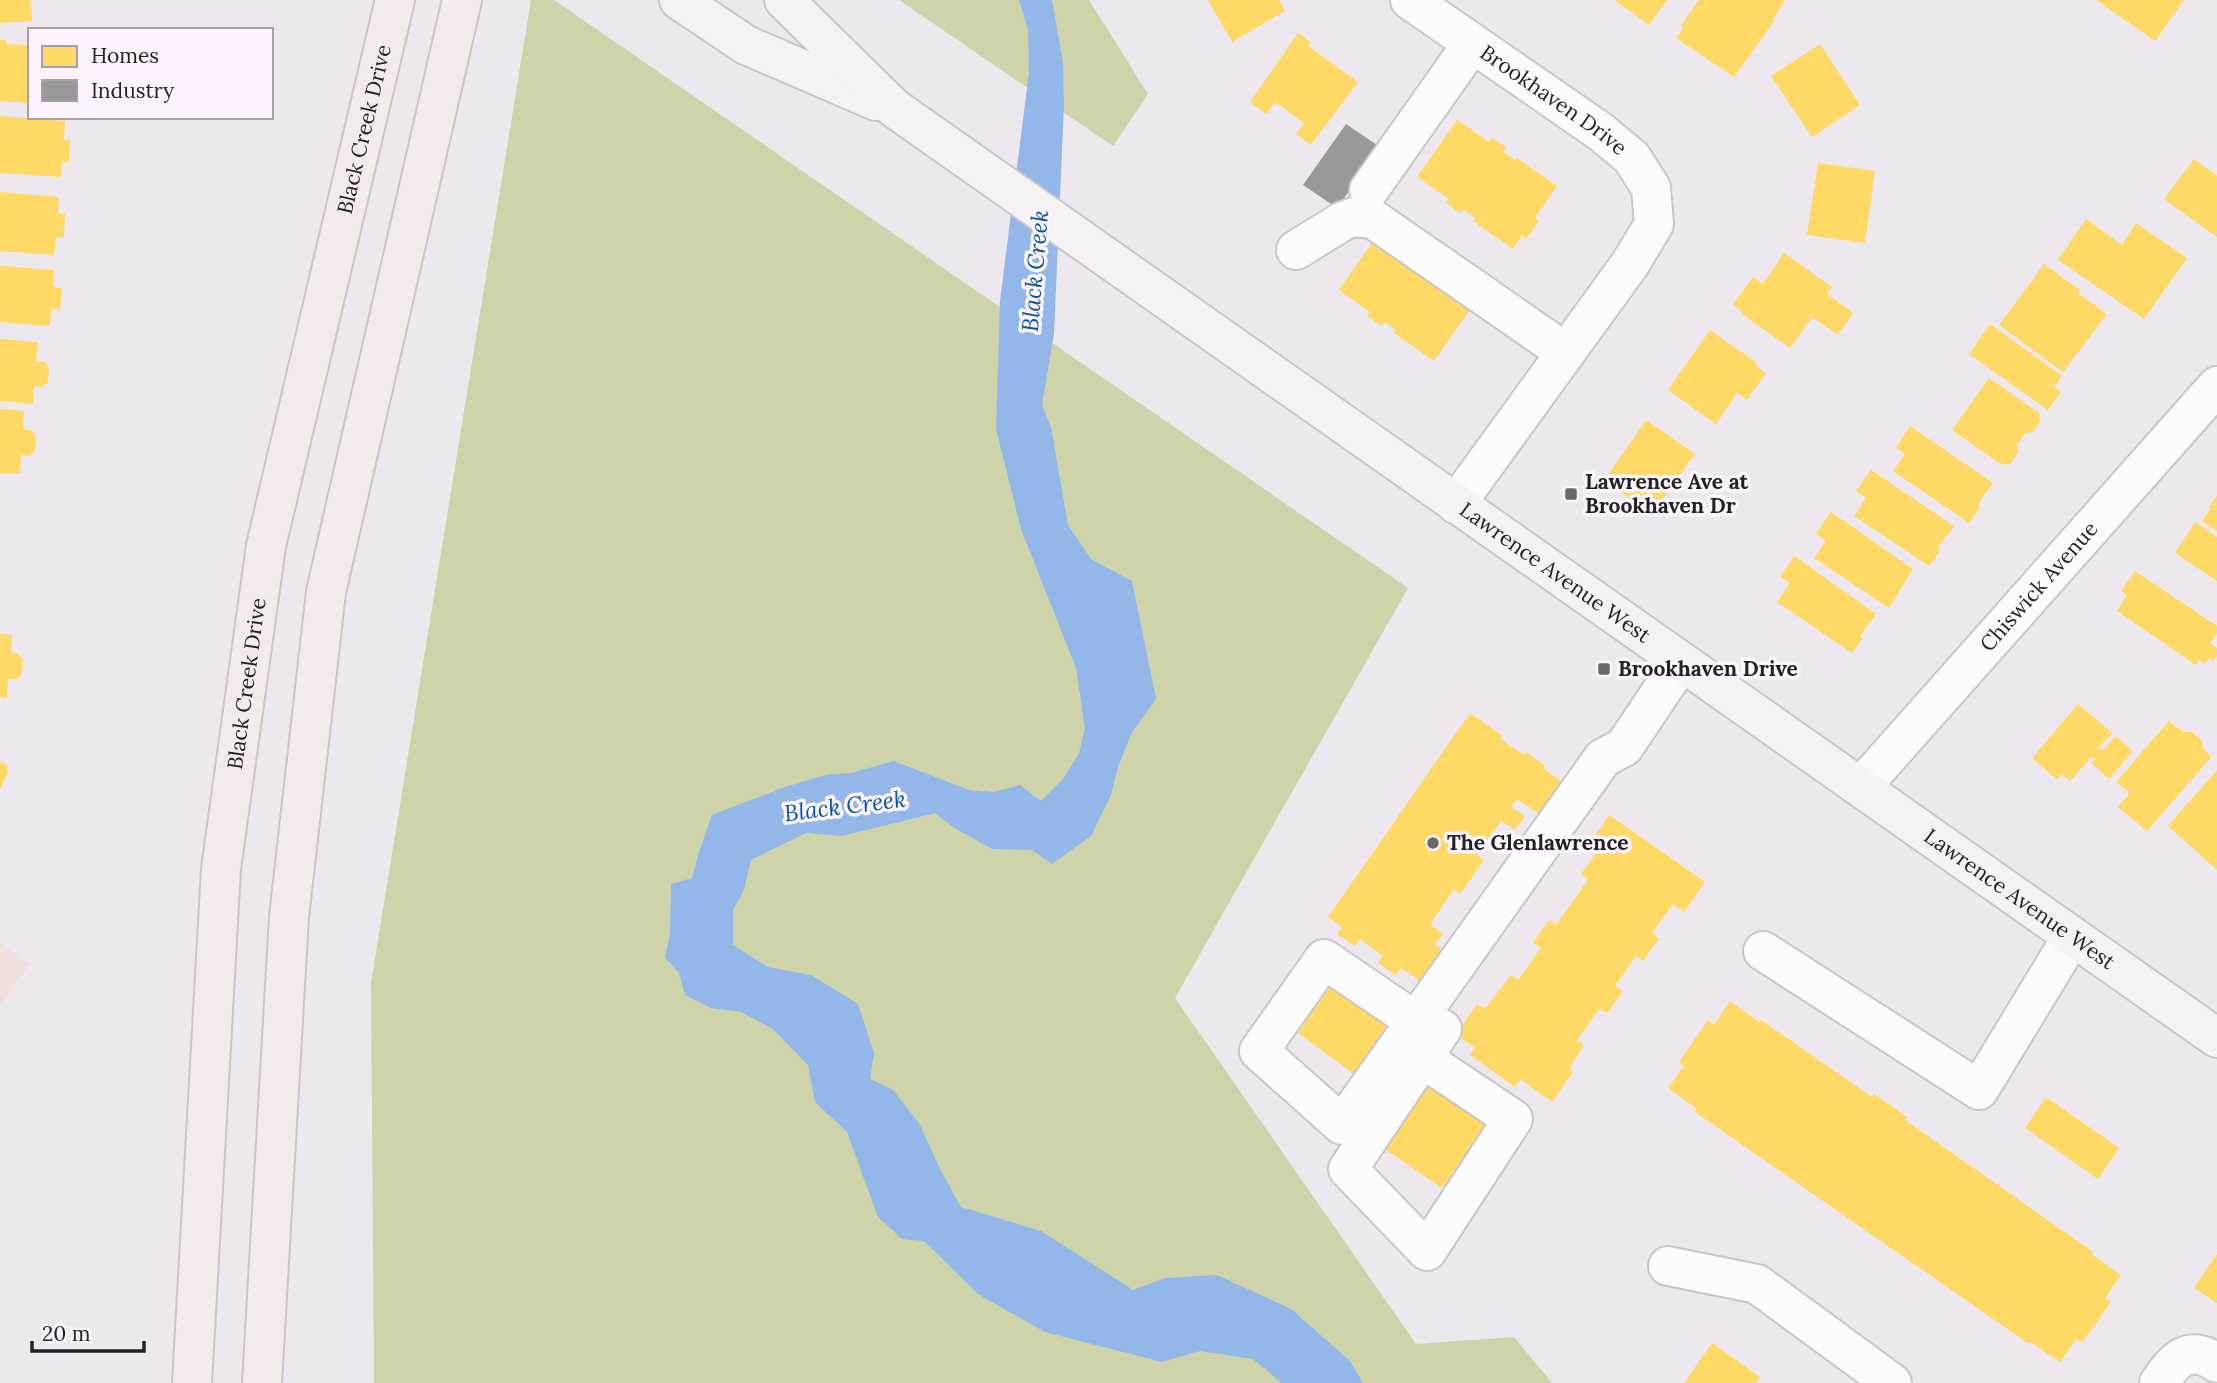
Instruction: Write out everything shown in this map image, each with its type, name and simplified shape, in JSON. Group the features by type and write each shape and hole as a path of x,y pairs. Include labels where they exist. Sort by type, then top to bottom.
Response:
{"highway":[{"name":"Black Creek Drive","path":"192,1383 222,869 266,546 395,0"},
{"path":"262,1383 289,916 326,592 462,0"}],"main road":[{"name":"Lawrence Avenue West","path":"679,0 746,46 894,108"},
{"name":"Lawrence Avenue West","path":"784,0 894,108 2217,1038"}],"street":[{"name":"Brookhaven Drive","path":"1409,0 1601,132 1632,158 1651,188 1654,223 1630,264 1456,504"},
{"path":"1369,190 1472,44"},
{"path":"1296,250 1343,221 1354,217 1373,219 1564,352"},
{"name":"Chiswick Avenue","path":"1861,787 2217,386"},
{"path":"1418,1040 1513,1119 1427,1251 1348,1169 1418,1040 1603,758 1624,747 1681,662"},
{"path":"1763,951 1979,1090 2073,937"},
{"path":"1668,1266 1757,1284 1892,1383"},
{"path":"2159,1383 2171,1364 2190,1354 2206,1355 2217,1363"}],"shaded area":[{"path":"0,943 30,964 0,1006"}],"green space":[{"path":"531,0 554,0 1408,588 1175,998 1416,1344 1514,1337 1552,1383 374,1383 371,983"},
{"path":"899,0 1089,0 1148,94 1113,146"}],"water":[{"name":"Black Creek","path":"1019,0 1052,0 1063,63 1064,105 1054,334 1042,405 1051,427 1068,525 1091,559 1132,581 1156,699 1131,734 1111,795 1091,836 1052,864 1032,850 992,849 953,827 935,813 842,836 806,833 751,860 744,890 733,910 733,945 768,967 811,975 858,1004 874,1053 870,1079 892,1089 919,1123 961,1207 1041,1231 1133,1290 1165,1278 1217,1275 1291,1309 1350,1361 1363,1383 1282,1383 1253,1359 1200,1351 1162,1362 1045,1332 978,1294 924,1241 902,1239 878,1217 847,1132 815,1102 808,1065 773,1029 741,1012 711,1008 685,995 679,973 665,958 670,934 671,884 692,878 712,815 825,775 851,773 894,761 969,790 994,792 1020,785 1041,801 1063,779 1079,753 1085,728 1076,668 1021,529 996,429 1000,301 1029,72 1028,30"}],"building: Homes":[{"path":"0,0 30,0 32,21 0,23"},
{"path":"1208,0 1279,0 1285,11 1232,42"},
{"path":"1614,0 1667,0 1649,25"},
{"path":"1699,0 1785,0 1773,19 1775,20 1734,77 1676,38"},
{"path":"2096,0 2184,0 2155,41"},
{"path":"1298,33 1311,42 1308,46 1358,82 1311,145 1296,134 1304,123 1275,102 1266,114 1250,102"},
{"path":"0,40 6,40 6,44 28,45 28,103 0,101"},
{"path":"1820,44 1860,105 1812,137 1771,76"},
{"path":"0,116 65,121 64,140 70,140 69,161 62,161 61,177 0,173"},
{"path":"1457,120 1489,142 1492,138 1507,148 1503,152 1515,160 1517,158 1557,186 1535,218 1539,221 1526,239 1522,235 1513,249 1473,221 1475,218 1463,209 1460,213 1446,203 1449,199 1417,177"},
{"path":"2194,159 2217,176 2217,237 2164,199"},
{"path":"1818,163 1875,171 1865,243 1807,235"},
{"path":"0,192 59,197 58,214 65,214 64,238 56,237 54,255 0,251"},
{"path":"2086,219 2122,245 2136,223 2187,258 2144,319 2058,260"},
{"path":"1379,233 1478,298 1434,361 1394,333 1396,330 1385,322 1382,326 1367,316 1370,312 1339,290"},
{"path":"1784,253 1832,287 1827,294 1853,313 1838,335 1812,317 1790,348 1733,305 1753,277 1763,284"},
{"path":"2044,264 2107,314 2063,372 1999,325"},
{"path":"0,266 54,270 53,287 62,288 60,310 51,309 50,326 0,322"},
{"path":"1990,324 2062,376 2054,387 2061,392 2048,410 1969,354"},
{"path":"1710,330 1757,363 1756,366 1766,373 1747,400 1737,393 1716,424 1668,390"},
{"path":"0,339 38,342 36,361 44,361 49,367 48,381 42,387 34,386 33,404 0,401"},
{"path":"1989,378 2039,413 2040,422 2032,432 2025,433 2017,445 2018,453 2011,463 2002,465 1952,430"},
{"path":"0,409 24,411 23,429 31,430 36,436 35,450 29,456 21,455 20,474 0,473"},
{"path":"1646,420 1695,454 1652,514 1604,481"},
{"path":"1910,426 1993,483 1969,523 1893,471 1905,454 1896,448"},
{"path":"1871,470 1954,526 1937,549 1940,551 1929,566 1854,516 1866,498 1856,491"},
{"path":"2217,495 2217,531 2202,521"},
{"path":"1831,512 1913,569 1889,608 1814,558 1826,541 1816,534"},
{"path":"2195,522 2217,537 2217,581 2175,553"},
{"path":"1794,556 1876,614 1852,653 1777,602 1790,583 1780,577"},
{"path":"2135,571 2217,626 2217,633 2210,643 2217,648 2217,656 2213,661 2209,658 2205,664 2199,660 2196,665 2117,611 2127,595 2121,591"},
{"path":"0,634 12,635 11,653 18,654 23,660 22,674 17,679 8,679 7,698 0,697"},
{"path":"2078,704 2112,733 2098,748 2102,751 2116,736 2133,751 2109,779 2091,763 2095,759 2091,757 2070,781 2062,774 2057,780 2032,758"},
{"name":"The Glenlawrence","path":"1470,713 1503,736 1500,739 1524,755 1526,752 1566,785 1544,817 1517,799 1511,807 1525,816 1515,830 1501,821 1477,855 1484,860 1460,894 1454,889 1430,924 1443,934 1435,944 1448,953 1426,985 1401,968 1395,975 1378,963 1383,956 1360,939 1355,946 1337,934 1342,927 1328,917"},
{"path":"2169,721 2183,732 2192,732 2202,741 2203,748 2211,757 2147,831 2118,807 2130,793 2116,782"},
{"path":"0,761 6,764 8,772 0,789"},
{"path":"2217,770 2217,870 2168,826"},
{"path":"1609,815 1705,882 1684,912 1673,904 1652,933 1659,938 1643,961 1636,956 1615,986 1623,991 1607,1013 1599,1009 1577,1040 1584,1045 1569,1068 1573,1072 1552,1102 1520,1079 1515,1087 1470,1055 1475,1048 1456,1035 1477,1004 1485,1009 1511,975 1518,980 1541,948 1533,943 1549,920 1556,925 1588,880 1581,874 1597,852 1588,846"},
{"path":"1337,976 1398,1018 1358,1077 1298,1033"},
{"path":"1730,1001 1872,1097 1874,1094 1907,1117 1905,1120 2093,1252 2091,1254 2121,1275 2105,1298 2111,1302 2082,1343 2076,1339 2060,1362 2030,1342 2029,1344 1695,1112 1697,1109 1668,1088 1684,1066 1679,1062 1708,1020 1714,1025"},
{"path":"1429,1067 1494,1112 1442,1188 1376,1143"},
{"path":"2046,1097 2119,1148 2098,1179 2025,1128"},
{"path":"2217,1254 2217,1303 2194,1288"},
{"path":"1712,1343 1760,1377 1756,1383 1684,1383"}],"building: Industry":[{"path":"1346,124 1380,147 1337,208 1303,185"}],"place":[{"name":"Lawrence Ave at Brookhaven Dr","path":"1571,494"},
{"name":"Brookhaven Drive","path":"1604,669"},
{"name":"The Glenlawrence","path":"1433,843"}]}
